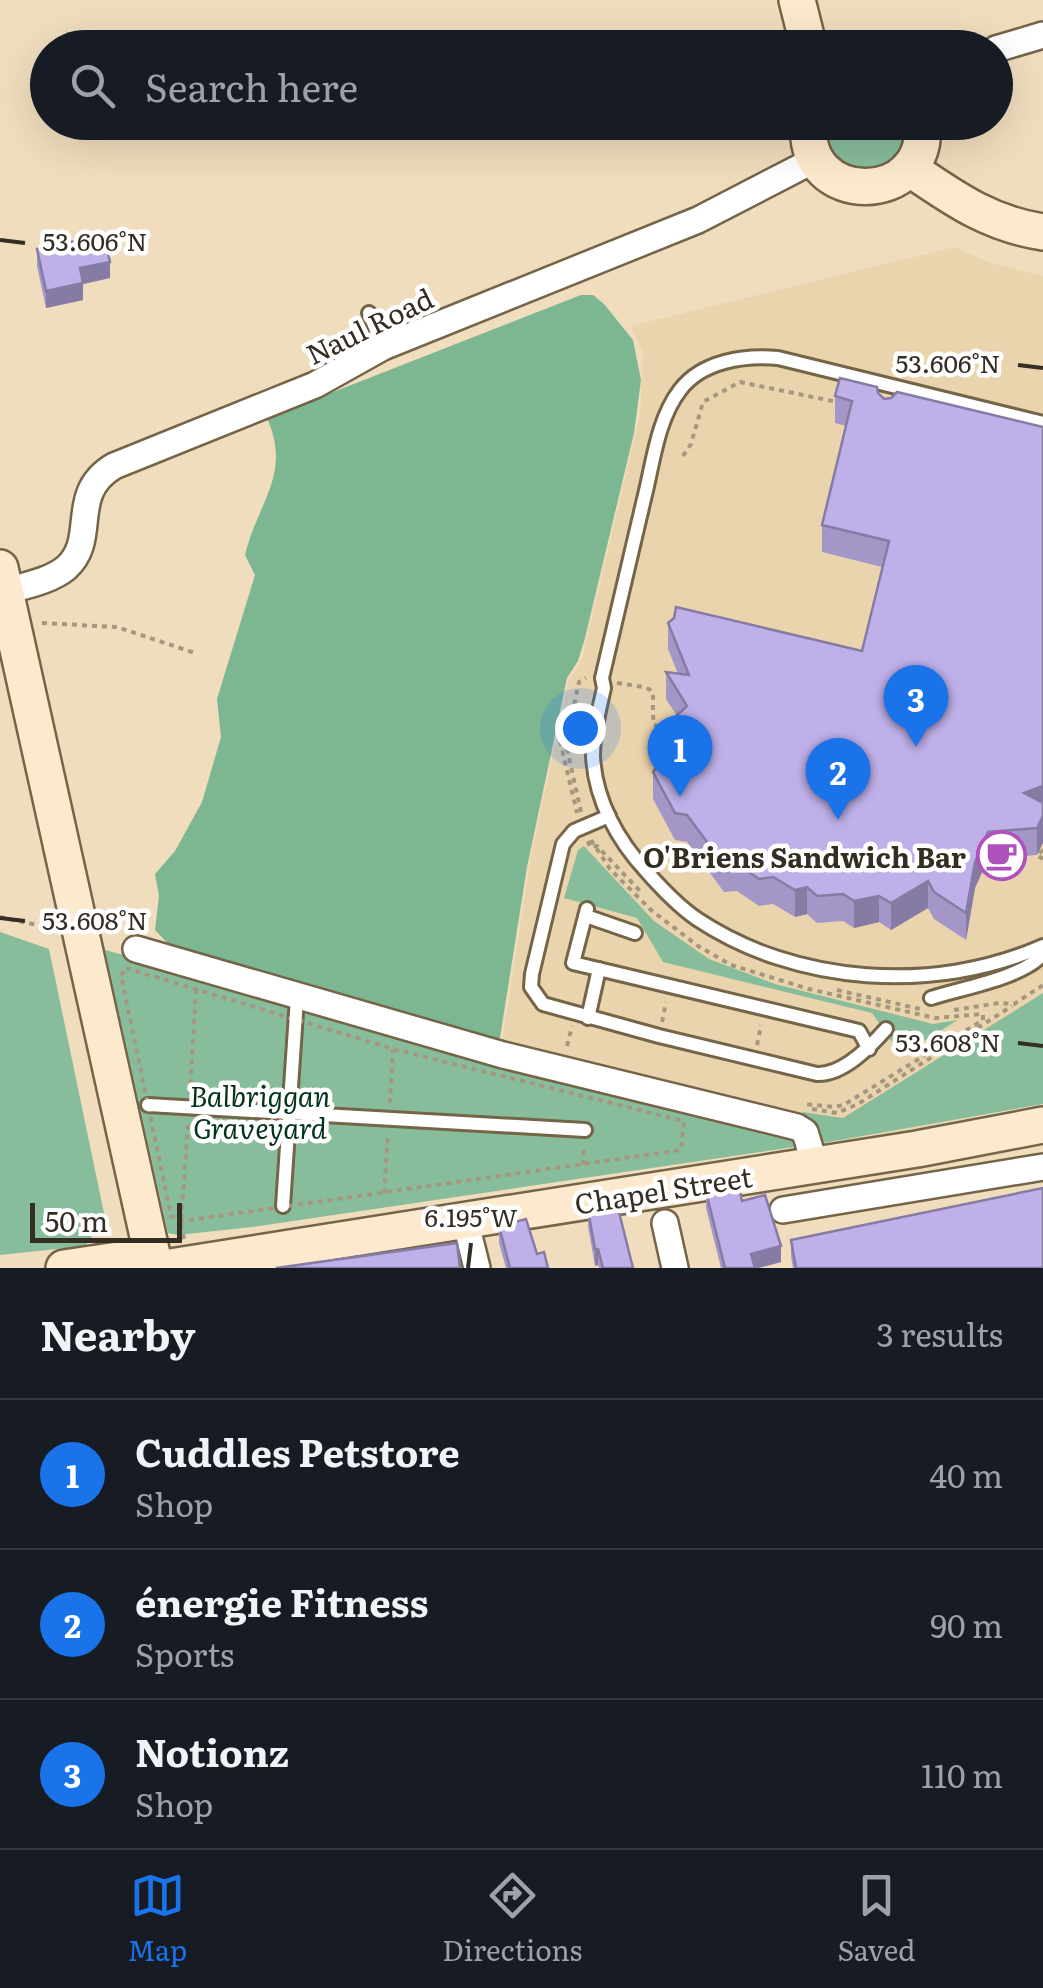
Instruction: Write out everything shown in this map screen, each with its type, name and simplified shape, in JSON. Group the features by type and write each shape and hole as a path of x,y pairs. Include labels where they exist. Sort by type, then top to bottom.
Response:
{"street":[{"path":"1013,44 1043,36"},
{"path":"809,140 825,172 852,187 884,185 909,168 921,140"},
{"name":"Naul Road","path":"4,593 70,565 82,533 90,487 106,471 314,385 383,347 698,220 816,159"},
{"path":"909,168 986,217 1043,232"},
{"path":"4,593 164,1258"},
{"path":"136,949 296,998 561,1070 776,1122 805,1132 815,1165"},
{"name":"Chapel Street","path":"64,1268 465,1220 815,1165 1043,1124"},
{"path":"783,1210 1043,1166"},
{"path":"465,1220 477,1268"},
{"path":"664,1223 675,1268"}],"lane":[{"path":"370,313 383,347"},
{"path":"1043,423 891,393 778,358 735,358 707,370 679,392 659,439 602,678 604,688 594,756 609,816 621,842 640,866 694,918 744,944 814,967 866,975 927,975 978,966 1043,946"},
{"path":"609,816 574,830 563,844 532,974 532,986 543,1004 659,1036 826,1074 869,1049 886,1030"},
{"path":"635,933 586,912 574,963 860,1031 869,1049"},
{"path":"931,998 1014,973 1035,964 1043,954"},
{"path":"582,1016 599,970"},
{"path":"284,1206 296,998"},
{"path":"148,1105 585,1130"}],"path":[{"path":"683,456 691,444 703,402 740,382 850,404"},
{"path":"4,593 194,653"},
{"path":"619,683 644,686 651,691 656,701 654,725 673,733 688,732"},
{"path":"560,741 574,804"},
{"path":"1043,850 1037,855 1043,859"},
{"path":"0,917 51,930 48,916"},
{"path":"659,1036 670,986"},
{"path":"776,1122 804,1107 838,1113 858,1104 1014,1004"},
{"path":"754,1058 765,1009"},
{"path":"561,1070 582,1016"},
{"path":"164,1258 183,1221"}],"shaded area":[{"path":"955,247 990,263 1043,276 1043,1103 820,1143 501,1049 531,856 569,680 582,659 640,415 643,351 630,326"}],"green space":[{"path":"828,140 902,140 890,161 872,171 847,167 830,152"},
{"path":"581,295 593,295 604,304 633,340 641,380 634,433 585,638 578,661 567,678 527,867 499,1044 175,951 155,930 159,896 155,874 175,851 202,802 221,737 217,699 255,575 245,555 274,472 274,438 267,418"},
{"path":"584,846 654,921 709,959 775,984 933,1024 958,1020 901,1055 872,1013 663,962 637,918 564,898 578,850"},
{"path":"0,932 49,949 105,1218 85,1246 0,1255"},
{"name":"Balbriggan Graveyard","path":"105,950 790,1133 801,1146 252,1227 168,1233"},
{"path":"1043,993 1043,1104 823,1143 816,1128 801,1117 803,1112 843,1118"}],"building":[{"path":"104,235 110,262 80,268 83,283 46,291 37,249"},
{"path":"840,378 877,387 884,399 897,392 1043,427 1043,786 1024,793 1043,803 1043,816 1037,828 988,832 975,862 966,913 934,892 928,881 891,903 879,896 854,901 843,894 817,896 807,887 795,890 773,877 759,879 737,864 724,865 687,815 675,813 653,772 675,742 684,720 674,718 687,706 666,672 689,675 668,623 674,618 676,607 862,651 889,541 822,525 852,401 835,396"},
{"path":"739,1186 742,1201 765,1195 781,1246 751,1254 755,1268 725,1268 706,1192"},
{"path":"1043,1188 1043,1268 796,1268 791,1240"},
{"path":"617,1204 633,1268 603,1268 595,1249 588,1210"},
{"path":"526,1219 537,1254 544,1252 548,1268 510,1268 499,1226"},
{"path":"457,1243 460,1268 276,1268"}],"place":[{"name":"Notionz","path":"916,747"},
{"name":"Cuddles Petstore","path":"680,797"},
{"name":"énergie Fitness","path":"838,820"},
{"name":"O'Briens Sandwich Bar","path":"1001,856"}]}
